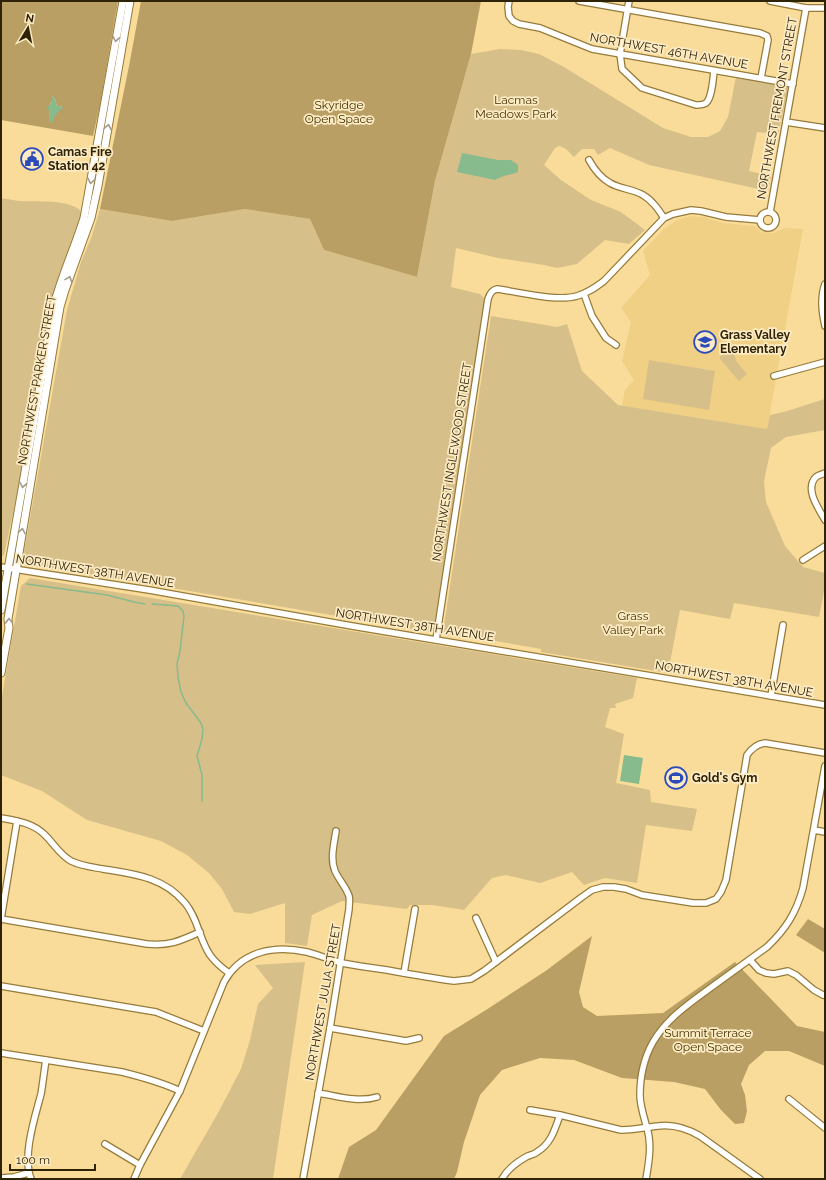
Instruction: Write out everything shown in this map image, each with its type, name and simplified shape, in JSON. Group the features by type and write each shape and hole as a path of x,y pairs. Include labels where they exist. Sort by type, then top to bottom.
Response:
{"main road":[{"name":"NORTHWEST PARKER STREET","path":"1,610 5,567 54,305 64,271 84,218 123,1"},
{"name":"NORTHWEST PARKER STREET","path":"1,673 9,628 8,619 16,569 60,307 91,218 130,1"}],"street":[{"name":"NORTHWEST 46TH AVENUE","path":"509,1 509,16 513,21 519,24 540,28 592,49 793,84"},
{"path":"579,1 760,33 767,36 768,40 762,78"},
{"path":"629,1 620,54 622,69 642,88 696,106 702,105 706,103 710,95 714,71"},
{"path":"770,1 806,8 825,8"},
{"name":"NORTHWEST FREMONT STREET","path":"770,212 806,8"},
{"path":"786,122 825,128"},
{"path":"589,160 595,170 610,183 634,191 648,199 664,218"},
{"path":"616,345 606,338 592,316 584,294 596,288 604,281 664,218 677,212 701,210 726,217 760,220"},
{"path":"766,212 770,212 776,218 776,222 773,227 768,229 764,228 760,220 762,215 766,212"},
{"path":"825,284 822,291 822,315 825,326"},
{"name":"NORTHWEST INGLEWOOD STREET","path":"436,640 489,295 497,288 555,298 567,298 584,294"},
{"path":"774,376 825,362"},
{"path":"825,473 816,476 811,490 814,500 825,520"},
{"path":"803,560 825,546"},
{"name":"NORTHWEST 38TH AVENUE","path":"5,567 149,590 825,705"},
{"path":"771,696 783,625"},
{"path":"134,1179 180,1091 224,982 229,973 241,962 256,953 278,949 289,949 306,952 341,963 454,981 472,979 592,890 603,887 620,888 642,895 693,903 706,903 716,899 726,880 747,755 760,743 825,753"},
{"path":"646,1179 649,1163 650,1142 640,1097 641,1079 644,1065 652,1043 663,1028 678,1012 767,947 778,936 793,916 803,888 825,766"},
{"path":"1,818 27,823 37,828 46,836 60,853 69,860 81,865 140,875 158,881 173,891 186,903 210,955 218,965 229,973"},
{"path":"17,821 1,919 160,945 173,943 200,932"},
{"path":"814,830 825,832"},
{"name":"NORTHWEST JULIA STREET","path":"303,1179 330,1028 349,909 349,896 335,871 333,864 332,851 336,831"},
{"path":"404,973 415,909"},
{"path":"476,918 496,962"},
{"path":"750,960 759,970 766,973 774,974 788,971 796,975 814,990 823,995"},
{"path":"1,986 156,1012 204,1031"},
{"path":"330,1028 406,1041 419,1038"},
{"path":"1,1053 122,1072 166,1085 180,1091"},
{"path":"1,1178 30,1176 28,1152 35,1115 41,1094 46,1060"},
{"path":"318,1093 359,1100 377,1097"},
{"path":"789,1099 825,1128"},
{"path":"530,1110 560,1115 621,1130 632,1130 660,1125 676,1126 690,1130 760,1179"},
{"path":"502,1179 514,1165 526,1157 538,1152 546,1145 553,1134 560,1115"},
{"path":"105,1144 140,1165"}],"shaded area":[{"path":"52,96 55,99 57,106 64,107 56,114 52,123 50,122 49,110 46,106 49,106 52,101"},
{"path":"462,153 498,160 511,160 518,165 518,172 495,180 457,172"},
{"name":"Grass Valley Elementary","path":"690,216 704,217 723,223 755,226 761,232 773,233 785,228 803,229 767,429 622,406 625,390 634,380 622,361 631,322 621,308 650,275 643,251 664,229 677,220"},
{"path":"624,755 643,758 639,784 620,781"}],"green space":[{"path":"1,1 118,1 100,105 93,136 1,120","holes":["52,96 55,99 57,106 63,107 57,111 50,122 49,106 52,101"]},
{"name":"Skyridge Open Space","path":"141,1 481,1 471,54 435,181 417,277 324,250 310,219 245,209 172,221 100,209"},
{"name":"Lacmas Meadows Park","path":"500,49 521,50 539,54 564,67 663,128 691,137 708,137 720,131 728,117 736,77 789,86 778,134 757,132 749,171 771,176 768,191 649,165 610,148 598,155 594,149 582,149 574,157 566,149 559,146 555,148 544,165 561,180 591,200 621,212 645,230 629,244 605,240 577,264 557,268 498,258 456,248 451,287 480,294 485,299 434,630 431,632 30,564 24,552 67,310 81,262 92,236 100,209 172,221 245,209 310,219 324,250 417,277 435,181 471,54"},
{"path":"1,198 19,201 67,204 80,210 81,215 73,243 60,272 53,297 16,499 4,555 1,557"},
{"name":"Grass Valley Park","path":"491,316 557,327 567,324 582,371 618,405 767,429 770,415 825,399 825,430 786,437 771,448 764,481 766,502 785,546 803,567 825,573 825,586 819,617 734,603 730,619 680,610 668,673 541,652 541,649 443,632"},
{"path":"728,348 733,349 736,361 747,374 739,381 720,359"},
{"path":"649,360 715,371 709,410 643,399"},
{"path":"30,578 637,678 633,698 615,704 616,708 610,708 605,727 624,734 616,783 650,790 651,802 697,809 692,831 646,825 637,883 605,878 584,885 572,872 540,883 506,875 492,878 464,910 432,905 410,905 407,909 342,901 312,915 307,946 285,943 285,903 250,914 234,912 222,889 209,873 187,855 161,841 87,820 42,791 1,775 1,702 21,586"},
{"path":"808,919 825,929 825,953 796,935"},
{"name":"Summit Terrace Open Space","path":"592,936 579,992 583,1007 597,1016 663,1013 735,962 797,1026 825,1032 825,1066 789,1051 765,1051 749,1065 741,1084 745,1095 747,1111 744,1123 735,1124 721,1110 705,1089 674,1082 622,1078 574,1060 540,1058 502,1070 480,1095 464,1142 454,1179 338,1179 349,1147 376,1130 444,1036 547,970"},
{"path":"305,962 273,1179 180,1179 218,1113 241,1069 250,1040 258,1004 273,988 255,965"}],"waterway":[{"path":"27,584 107,595 145,604"},
{"path":"152,604 178,606 183,611 184,616 177,664 178,677 181,692 186,703 201,723 203,729 197,756 202,775 202,801"}],"place":[{"name":"Camas Fire Station 42","path":"32,159"},
{"name":"Grass Valley Elementary","path":"705,342"},
{"name":"Gold's Gym","path":"676,778"}]}
